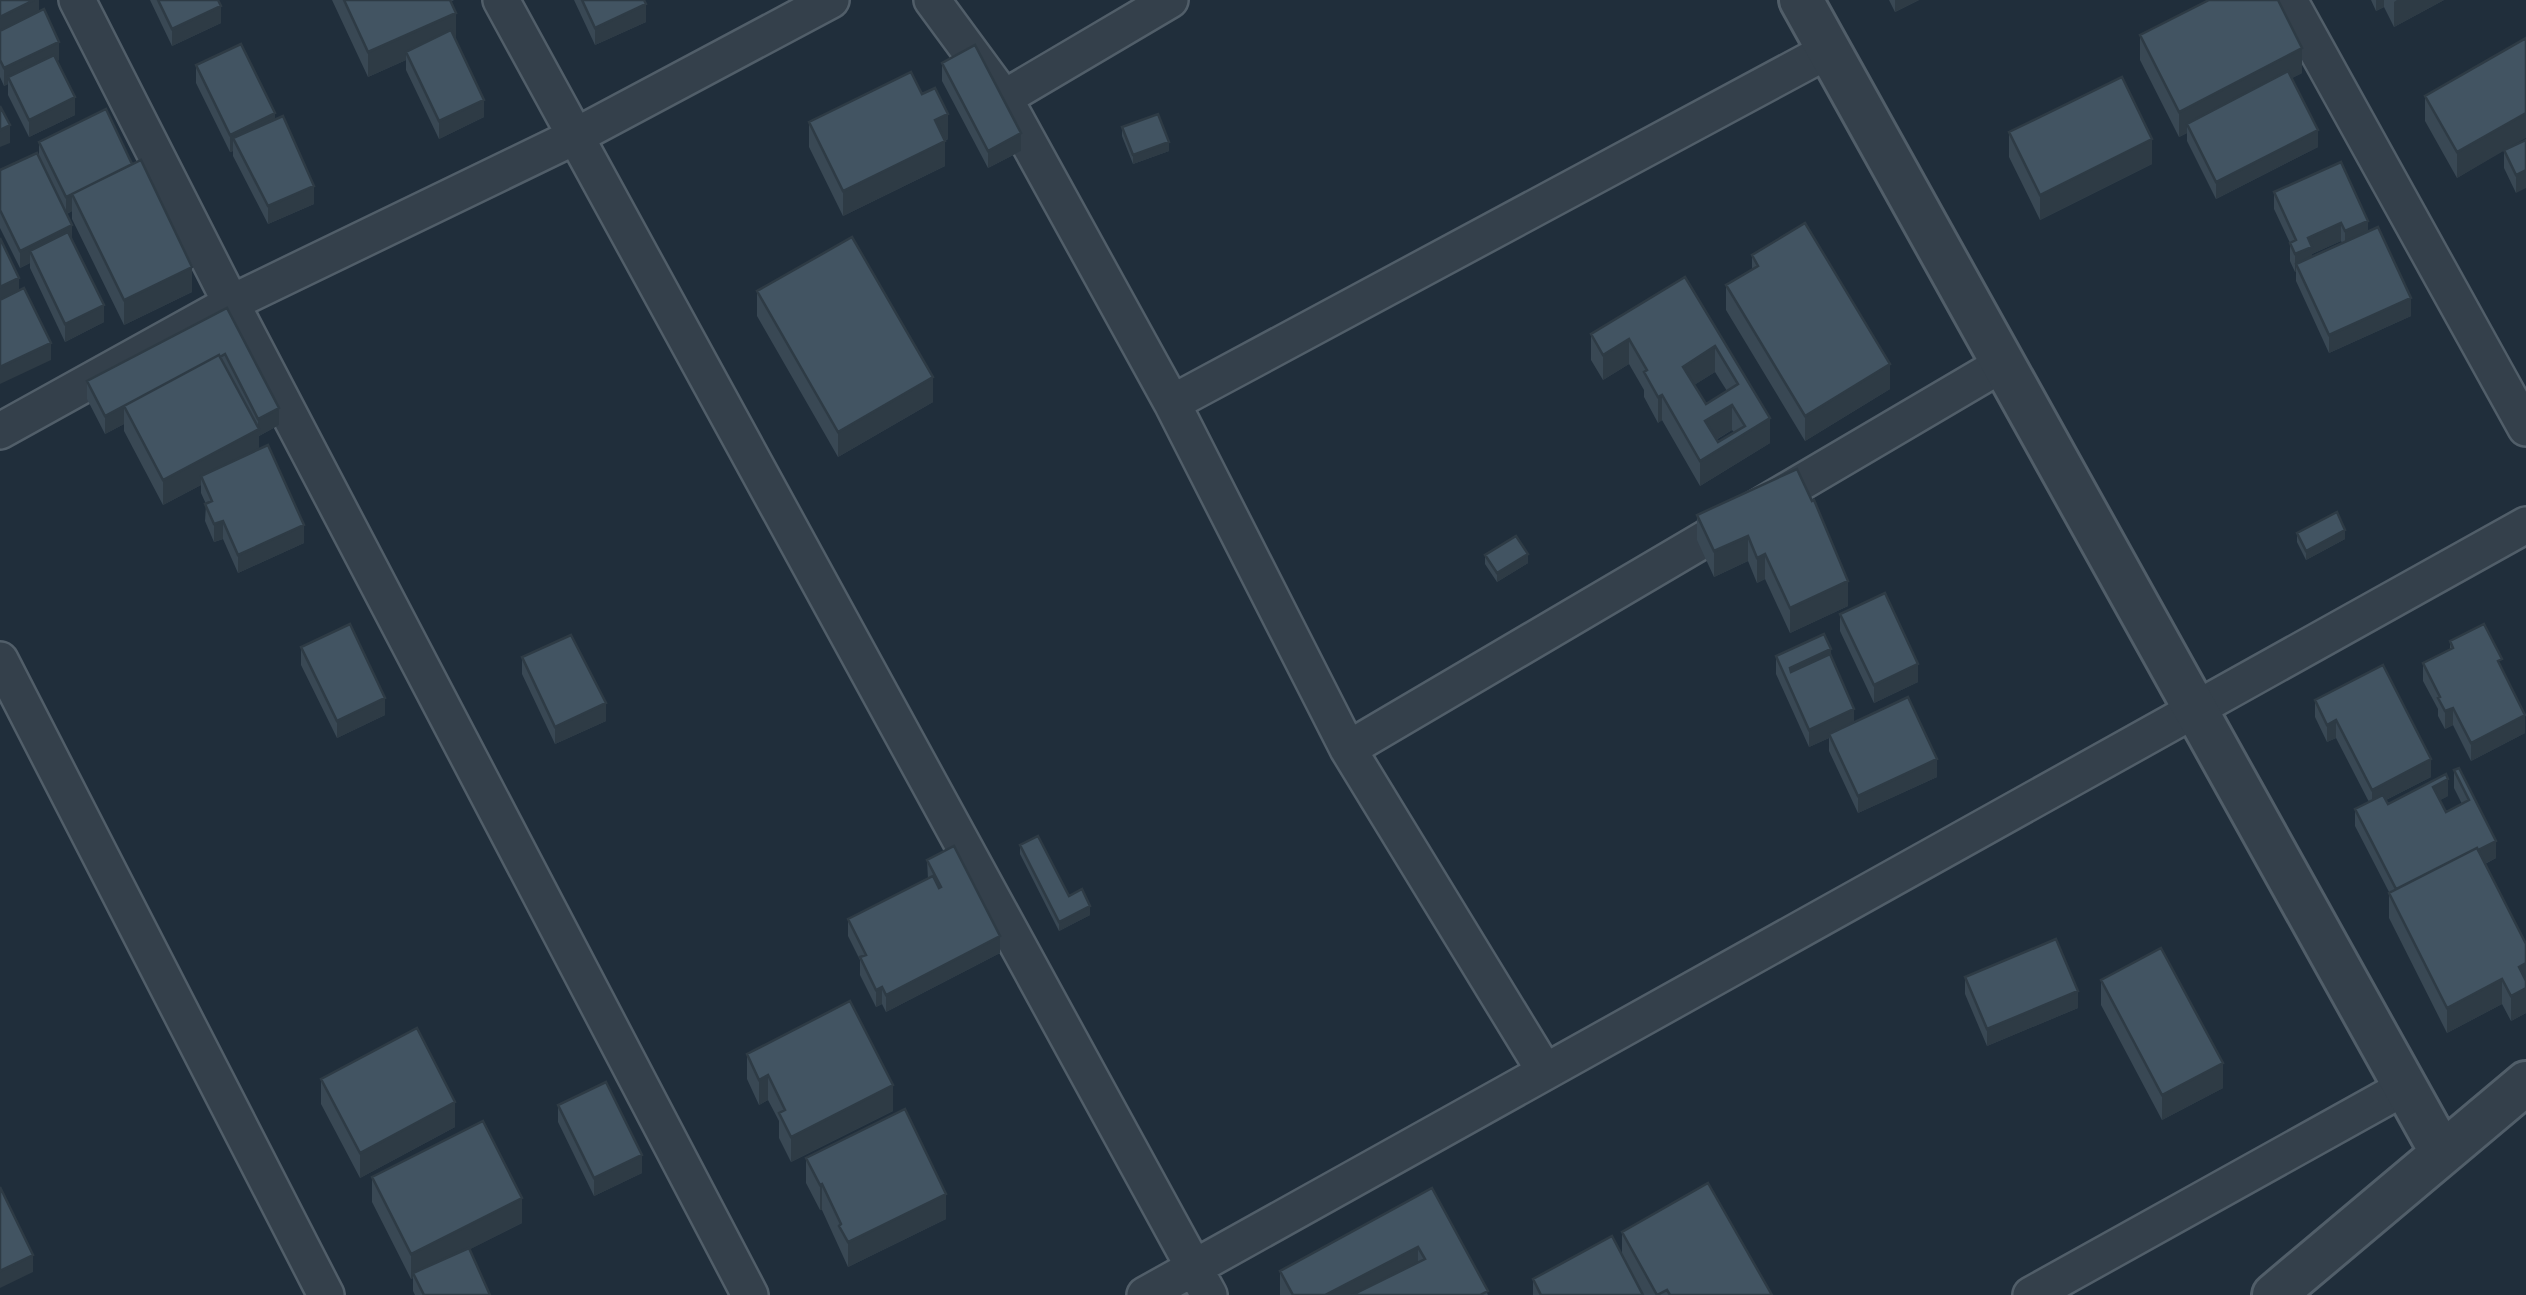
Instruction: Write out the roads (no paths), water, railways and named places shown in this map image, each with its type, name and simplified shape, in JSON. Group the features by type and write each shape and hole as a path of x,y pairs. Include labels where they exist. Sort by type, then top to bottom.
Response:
{"street":[{"path":"77,0 750,1295"},
{"path":"501,0 1201,1281"},
{"path":"0,430 232,303 576,136 830,0"},
{"path":"932,0 1004,98 1172,403 1348,749 1544,1070"},
{"path":"1004,98 1170,0"},
{"path":"1802,0 2442,1153"},
{"path":"2289,0 2526,428"},
{"path":"1172,403 1829,50"},
{"path":"1348,749 2004,364"},
{"path":"1144,1295 1201,1281 1544,1070 2526,525"},
{"path":"0,660 326,1295"},
{"path":"2274,1295 2526,1082"},
{"path":"2031,1295 2405,1087"}]}
